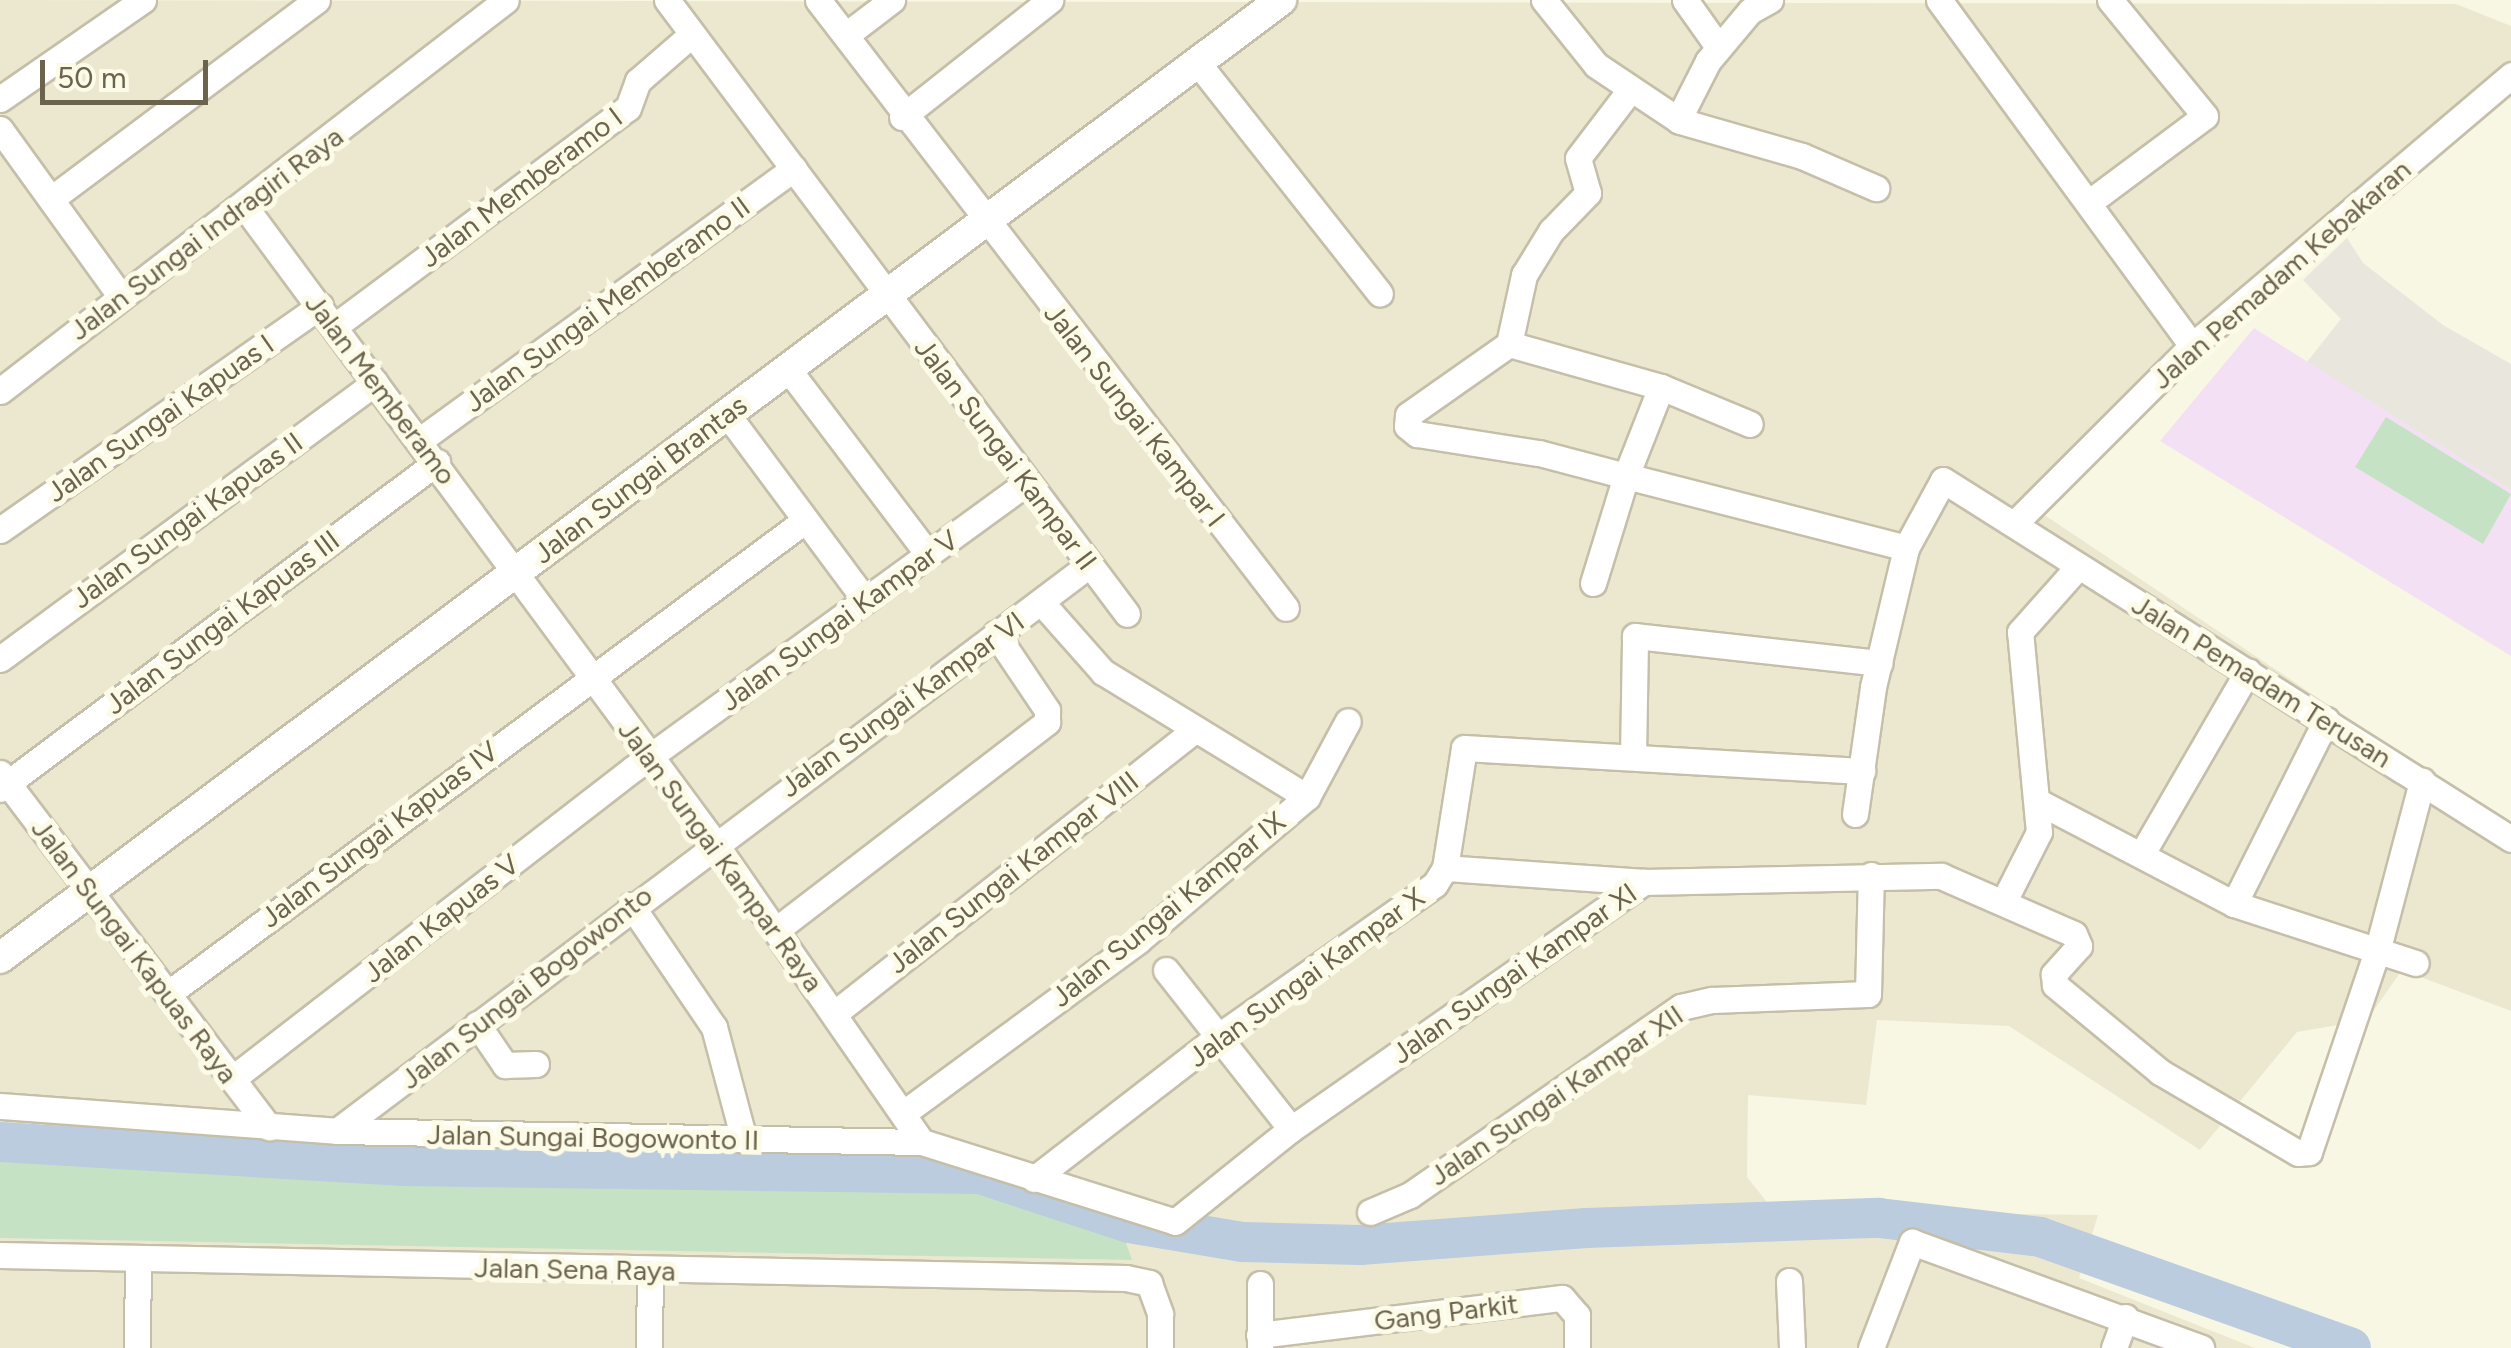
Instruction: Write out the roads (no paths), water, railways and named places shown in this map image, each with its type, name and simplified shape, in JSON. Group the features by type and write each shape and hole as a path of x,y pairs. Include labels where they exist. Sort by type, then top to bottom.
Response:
{"street":[{"path":"0,99 144,0"},
{"path":"51,198 317,0"},
{"name":"Jalan Sungai Indragiri Raya","path":"3,382 244,207 506,0"},
{"name":"Jalan Sungai Kampar II","path":"667,0 890,291 1127,614"},
{"name":"Jalan Sungai Kampar I","path":"818,0 902,117 1286,608"},
{"path":"846,36 892,0"},
{"path":"902,117 1050,0"},
{"name":"Jalan Sungai Brantas","path":"0,958 1280,0"},
{"path":"1544,0 1578,48 1630,90 1678,120 1802,156 1876,188"},
{"path":"1685,0 1714,41"},
{"path":"1678,120 1708,61 1750,11 1770,0"},
{"path":"1940,0 2092,201 2192,346"},
{"path":"2092,201 2206,116 2110,0"},
{"name":"Jalan Memberamo I","path":"327,316 628,108 638,80 691,36"},
{"path":"1197,62 1380,294"},
{"name":"Jalan Pemadam Kebakaran","path":"2015,522 2192,346 2511,74"},
{"path":"1630,90 1578,158 1588,193 1551,231 1524,275 1509,344 1408,415 1411,431 1626,476 1906,548 1880,663 1855,814"},
{"path":"0,128 121,296"},
{"name":"Jalan Sungai Memberamo II","path":"420,440 794,168"},
{"name":"Jalan Memberamo","path":"244,207 437,462 515,573"},
{"name":"Jalan Sungai Kapuas I","path":"0,530 327,316"},
{"path":"1509,344 1661,387 1750,424"},
{"path":"788,369 928,554"},
{"name":"Jalan Sungai Kapuas II","path":"0,659 375,383"},
{"path":"1594,583 1626,476 1661,387"},
{"path":"727,414 865,600"},
{"name":"Jalan Sungai Kapuas III","path":"2,782 437,462"},
{"name":"Jalan Pemadam Terusan","path":"1906,548 1942,480 2015,522 2078,566 2511,839"},
{"name":"Jalan Sungai Kampar V","path":"650,757 1027,482"},
{"name":"Jalan Sungai Kapuas IV","path":"169,993 804,521"},
{"name":"Jalan Sungai Kampar VI","path":"714,842 1089,565"},
{"path":"2005,899 2039,832 2020,632 2078,566"},
{"name":"Jalan Sungai Kampar Raya","path":"515,573 714,842 905,1112 922,1142"},
{"name":"Jalan Sungai Kampar IX","path":"905,1112 1138,940 1307,796 1192,731 1102,672 1041,602"},
{"path":"776,930 1047,722 1047,710 996,634"},
{"path":"1634,756 1635,636 1880,663"},
{"path":"2143,852 2248,671"},
{"path":"2234,904 2326,720"},
{"path":"1307,796 1348,721"},
{"name":"Jalan Sungai Kampar VIII","path":"834,1013 1192,731"},
{"name":"Jalan Sungai Kampar X","path":"1034,1180 1219,1036 1427,892 1446,868 1464,748 1862,771"},
{"name":"Jalan Kapuas V","path":"232,1079 650,757"},
{"name":"Jalan Sungai Kapuas Raya","path":"2,782 92,889 269,1128"},
{"path":"2378,948 2422,782"},
{"path":"2036,801 2143,852 2234,904 2416,963"},
{"name":"Jalan Sungai Bogowonto","path":"338,1131 714,842"},
{"path":"1446,868 1644,882"},
{"name":"Jalan Sungai Kampar XII","path":"1370,1212 1410,1195 1681,1007 1712,1000 1868,994 1871,875"},
{"name":"Jalan Sungai Kampar XI","path":"1175,1222 1292,1130 1644,882 1942,876 2005,899 2078,938 2054,974 2055,985 2160,1072 2298,1154 2315,1147 2378,948"},
{"path":"631,905 714,1027 744,1140"},
{"path":"1166,970 1292,1130"},
{"path":"477,1024 505,1065 536,1064"},
{"name":"Jalan Sungai Bogowonto II","path":"0,1106 338,1131 922,1142 1175,1222"},
{"path":"1872,1348 1912,1242 2125,1316 2201,1348"},
{"name":"Jalan Sena Raya","path":"0,1255 1148,1283 1160,1314 1160,1348"},
{"path":"137,1348 138,1258"},
{"path":"649,1348 650,1272"},
{"path":"1789,1281 1792,1348"},
{"path":"1259,1342 1260,1284"},
{"name":"Gang Parkit","path":"1259,1342 1562,1298 1572,1302 1577,1348"},
{"path":"2114,1348 2125,1316"}],"waterway":[{"path":"0,1142 400,1166 980,1174 1129,1223 1242,1242 1360,1245 1586,1228 1879,1218 2040,1237 2351,1348"}]}
